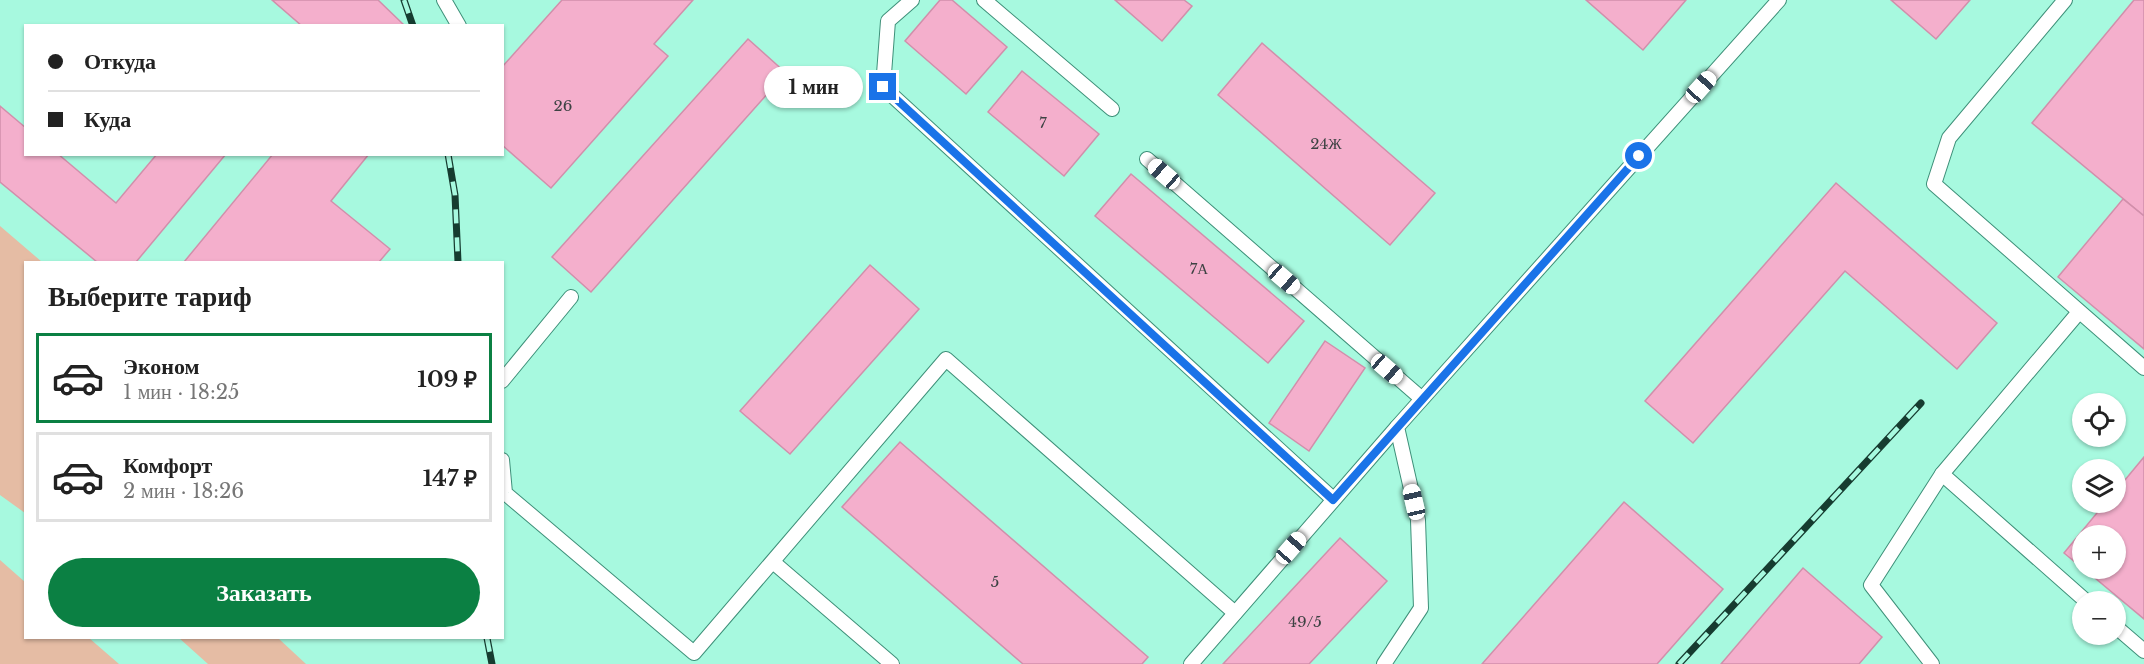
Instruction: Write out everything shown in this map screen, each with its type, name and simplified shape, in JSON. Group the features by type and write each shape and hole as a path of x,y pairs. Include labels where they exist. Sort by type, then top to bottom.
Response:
{"lane":[{"path":"444,0 458,24"},
{"path":"912,0 888,21 883,87 1333,500"},
{"path":"984,0 1112,109"},
{"path":"1191,664 1421,398 1779,0"},
{"path":"2065,0 1949,138 1934,184 2144,368"},
{"path":"1147,159 1421,398"},
{"path":"504,379 571,297"},
{"path":"1932,664 1871,585 1942,474 2079,312"},
{"path":"504,483 505,494 694,653 946,359 1235,613"},
{"path":"1384,664 1421,608 1418,520 1397,427"},
{"path":"1942,474 2075,591"},
{"path":"773,562 892,664"},
{"path":"2126,635 2144,651"}],"shaded area":[{"path":"0,226 41,261 24,261 24,512 0,495"},
{"path":"0,560 24,581 24,639 90,639 119,664 0,664"},
{"path":"180,639 279,639 306,664 208,664"}],"building":[{"path":"272,0 378,0 403,24 300,24"},
{"path":"562,0 693,0 654,44 668,56 551,188 504,147 504,65"},
{"path":"940,0 952,0 1007,47 966,94 905,41"},
{"path":"1115,0 1184,0 1192,6 1162,41"},
{"path":"1586,0 1686,0 1643,50"},
{"path":"1891,0 1970,0 1936,39"},
{"path":"2134,0 2144,0 2144,216 2032,123"},
{"path":"748,39 786,73 591,292 552,257"},
{"path":"1262,43 1435,193 1390,245 1218,95"},
{"path":"1022,71 1099,134 1064,176 988,112"},
{"path":"0,106 24,126 24,156 60,156 116,203 155,156 224,156 137,261 96,261 0,182"},
{"path":"271,156 367,156 331,201 390,249 380,261 185,261"},
{"path":"1131,174 1304,321 1268,363 1095,216"},
{"path":"1836,183 1997,323 1957,369 1845,271 1693,443 1645,401"},
{"path":"2123,199 2144,216 2144,349 2058,277"},
{"path":"870,265 919,309 790,454 740,411"},
{"path":"1325,341 1365,368 1309,451 1269,423"},
{"path":"900,442 1148,657 1142,664 1023,664 842,507"},
{"path":"2144,457 2144,619 2126,604 2126,591 2111,591 2096,579 2126,579 2126,525 2087,525 2097,513 2126,513 2126,479"},
{"path":"1624,502 1723,589 1657,664 1482,664"},
{"path":"1340,538 1387,581 1309,664 1223,664"},
{"path":"2072,543 2072,560 2064,553"},
{"path":"1803,568 1882,637 1859,664 1721,664"}],"railway":[{"path":"404,0 412,24"},
{"path":"448,156 455,195 458,261"},
{"path":"1679,664 1921,403"},
{"path":"487,639 492,664"}],"route":[{"path":"883,87 1333,500 1421,398 1639,156"}]}
